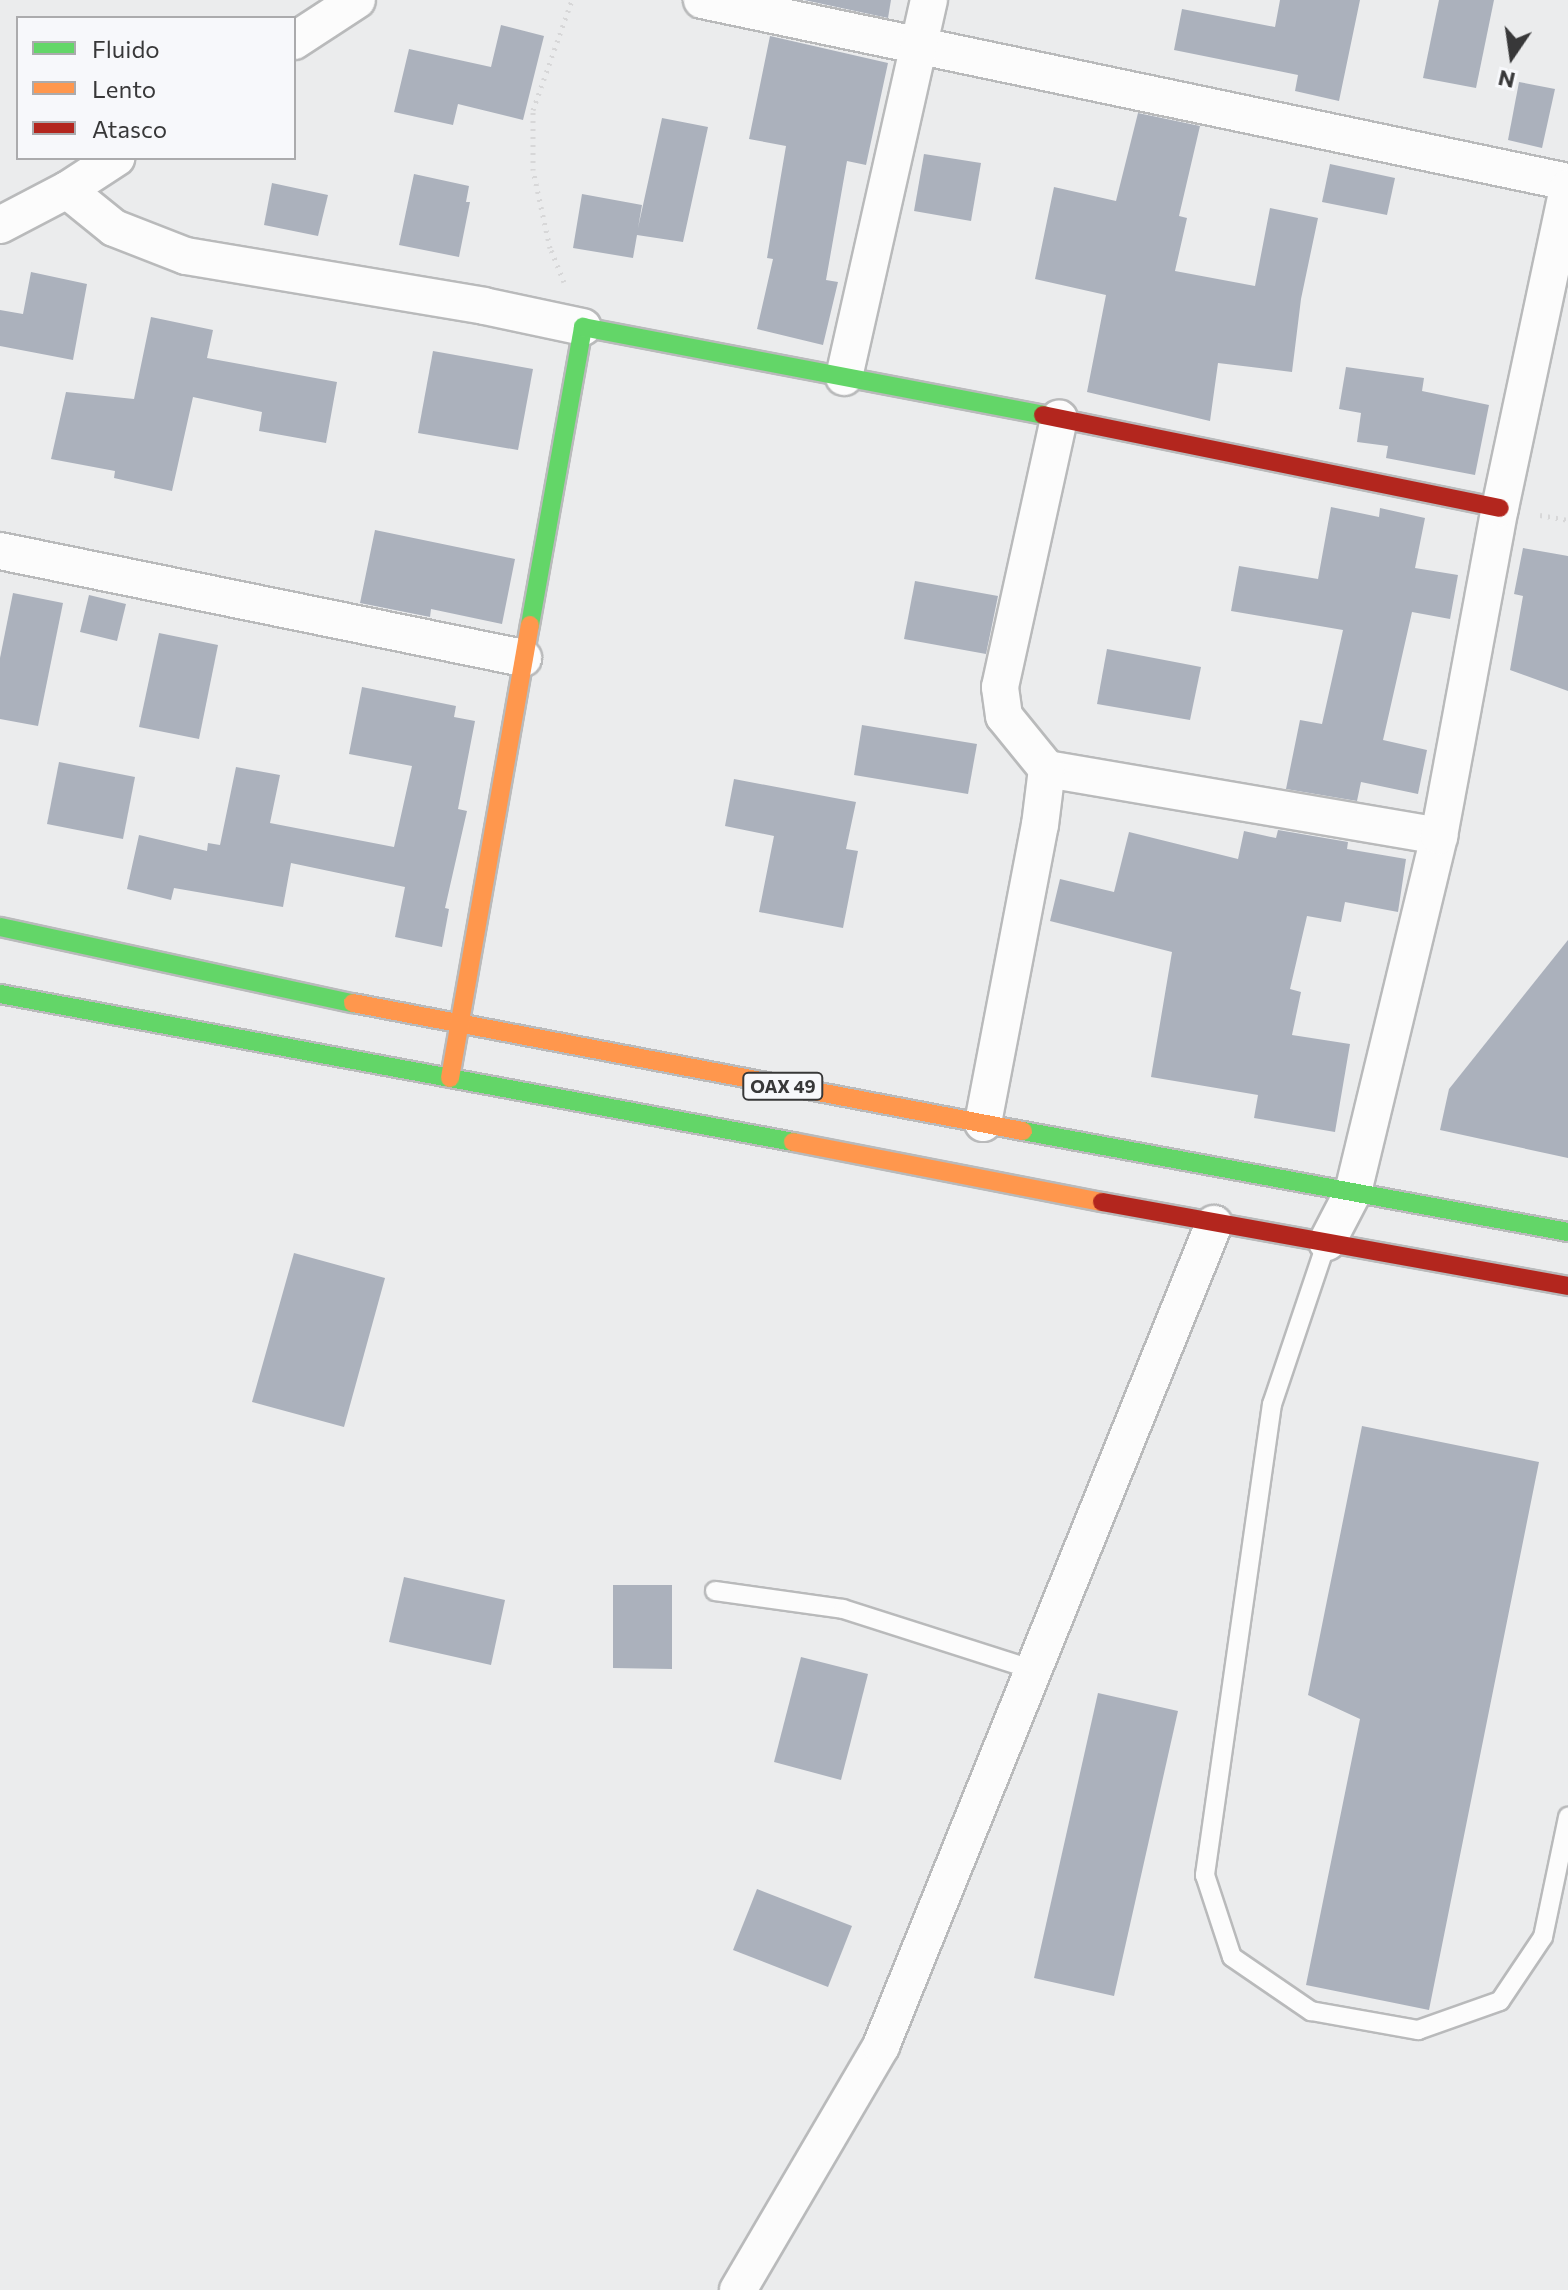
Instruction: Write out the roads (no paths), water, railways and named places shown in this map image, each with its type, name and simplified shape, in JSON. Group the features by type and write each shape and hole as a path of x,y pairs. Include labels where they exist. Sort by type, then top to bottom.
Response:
{"main road":[{"path":"450,1078 583,327 1059,418 1500,508"},
{"name":"OAX 49","path":"0,927 459,1026 1568,1232"},
{"path":"0,994 1214,1224 1568,1286"}],"street":[{"path":"296,40 357,0"},
{"path":"702,0 1568,185 1500,508 1439,836 1353,1192 1327,1242"},
{"path":"844,377 929,0"},
{"path":"0,225 67,190 113,160"},
{"path":"67,190 114,228 186,256 484,306 583,327"},
{"path":"1059,418 1000,687 1004,716 1047,769 1439,836"},
{"path":"0,551 523,658"},
{"path":"983,1123 1040,825 1047,769"},
{"path":"738,2290 881,2046 1214,1224"}],"lane":[{"path":"1327,1242 1272,1404 1205,1875 1232,1957 1311,2011 1418,2030 1500,2001 1543,1937 1568,1817"},
{"path":"715,1591 843,1609 1034,1670"}]}
